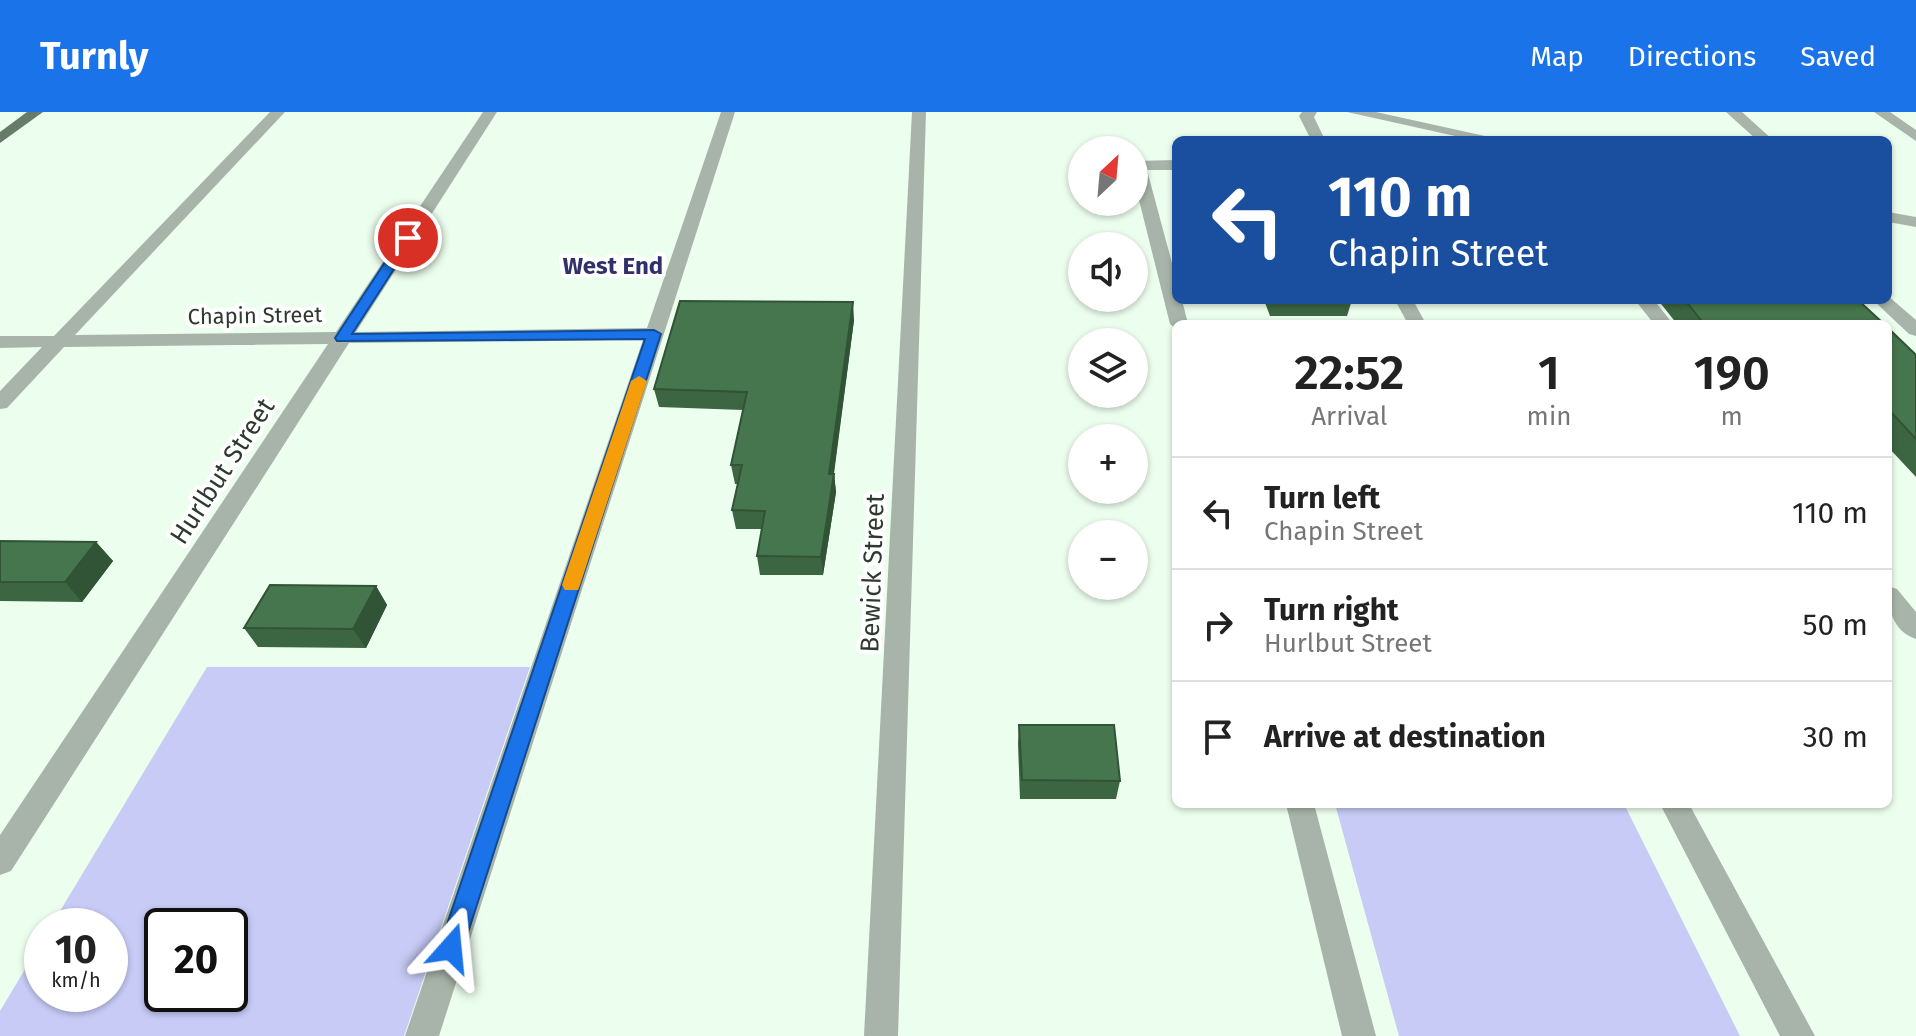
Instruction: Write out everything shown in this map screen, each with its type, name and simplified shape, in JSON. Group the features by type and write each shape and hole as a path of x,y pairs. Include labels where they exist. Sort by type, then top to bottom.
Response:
{"main road":[{"path":"0,139 36,112"}],"street":[{"path":"0,403 278,112"},
{"name":"Hurlbut Street","path":"0,861 490,112"},
{"path":"422,1036 728,112"},
{"name":"Bewick Street","path":"881,1036 919,112"},
{"path":"1310,112 1306,116 1316,136"},
{"path":"1354,112 1476,136"},
{"path":"1733,112 1761,136"},
{"path":"1881,112 1916,137"},
{"path":"1172,165 1138,165 1172,297"},
{"path":"1892,218 1916,222"},
{"path":"1647,304 1661,320"},
{"path":"1887,304 1916,330"},
{"name":"Chapin Street","path":"0,342 654,334"},
{"path":"1892,600 1916,629"},
{"path":"1301,808 1359,1036"},
{"path":"1676,808 1798,1036"}],"shaded area":[{"path":"207,667 530,667 404,1036 0,1036 0,1011 24,971 24,1012 128,1012 128,908 62,908"},
{"path":"1336,808 1626,808 1740,1036 1399,1036"}],"building":[{"path":"680,301 853,302 829,474 834,474 821,557 757,556 765,511 732,510 742,465 731,465 747,392 654,389"},
{"path":"1688,304 1862,304 1880,320 1701,320"},
{"path":"1892,332 1916,355 1916,439 1892,413"},
{"path":"0,541 96,542 65,582 0,582"},
{"path":"270,585 376,586 353,629 244,628"},
{"path":"1019,725 1114,725 1120,781 1022,780"}],"slow traffic":[{"path":"571,585 639,381"}],"district":[{"name":"West End","path":"613,266"}],"route":[{"path":"408,238 342,338 654,334 451,948"}]}
